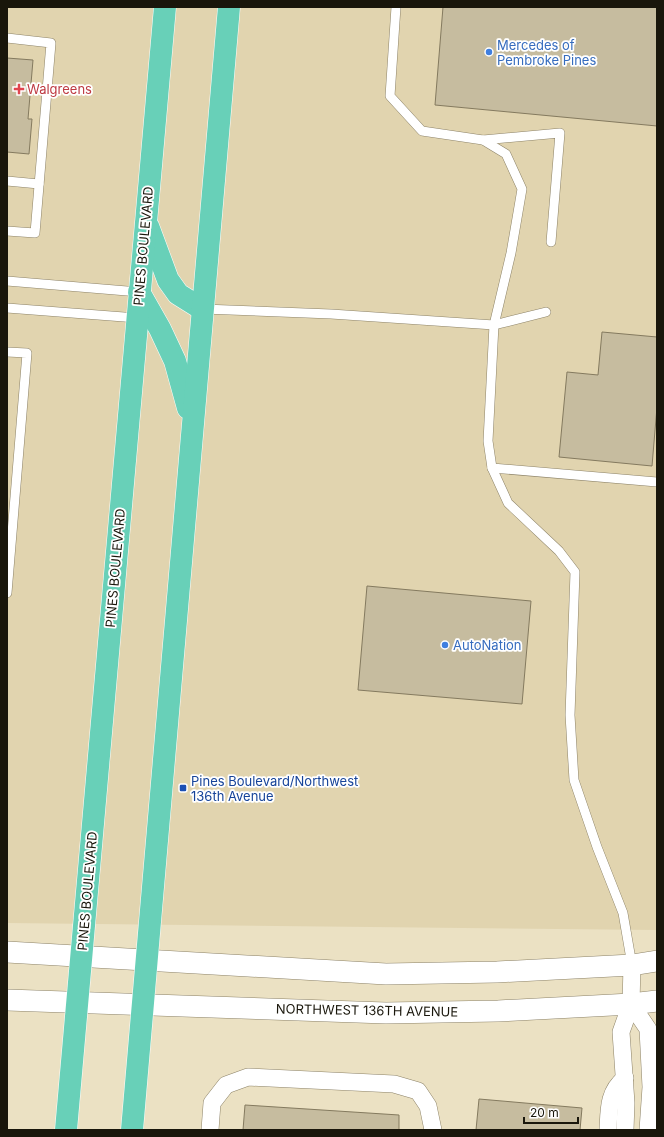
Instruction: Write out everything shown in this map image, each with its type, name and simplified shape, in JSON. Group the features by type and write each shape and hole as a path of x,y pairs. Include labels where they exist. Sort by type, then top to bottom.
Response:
{"highway":[{"name":"PINES BOULEVARD","path":"66,1130 165,7"},
{"path":"132,1130 141,1005 228,7"},
{"path":"146,220 168,280 178,294 202,309"},
{"path":"139,292 160,329 175,361 192,421"}],"street":[{"path":"7,952 386,974 497,972 632,964 657,961"},
{"path":"625,1130 625,1078 621,1032 631,1004 632,964"},
{"name":"NORTHWEST 136TH AVENUE","path":"7,1000 386,1013 498,1011 631,1004 657,1001"},
{"path":"631,1004 648,1029 651,1079 648,1130"},
{"path":"210,1130 212,1103 226,1085 248,1077 394,1084 418,1091 428,1106 433,1130"},
{"path":"608,1130 611,1097 615,1086 625,1078"}],"lane":[{"path":"396,7 390,96 422,131 483,140 560,132 551,242"},
{"path":"7,38 51,43 35,233 7,231"},
{"path":"483,140 506,154 522,189 511,254 494,325 488,441 492,468 508,503 559,551 575,572 570,715 574,780 597,847 623,913 632,964"},
{"path":"7,181 39,184"},
{"path":"7,281 139,292"},
{"path":"7,308 137,318"},
{"path":"202,309 331,314 494,325 546,312"},
{"path":"7,352 27,353 7,593"},
{"path":"492,468 657,482"}],"shaded area":[{"path":"7,7 657,7 657,930 7,923"}],"building":[{"path":"443,7 657,7 657,126 435,105"},
{"name":"Walgreens","path":"7,58 33,60 28,119 32,119 29,154 7,152"},
{"path":"602,332 657,337 657,407 652,466 559,457 567,372 598,375"},
{"name":"AutoNation","path":"367,586 531,601 522,704 358,690"},
{"path":"479,1099 582,1108 580,1130 476,1130"},
{"path":"245,1105 399,1115 399,1130 243,1130"}],"place":[{"name":"Mercedes of Pembroke Pines","path":"489,52"},
{"name":"Walgreens","path":"19,89"},
{"name":"AutoNation","path":"445,645"},
{"name":"Pines Boulevard/Northwest 136th Avenue","path":"183,788"}]}
